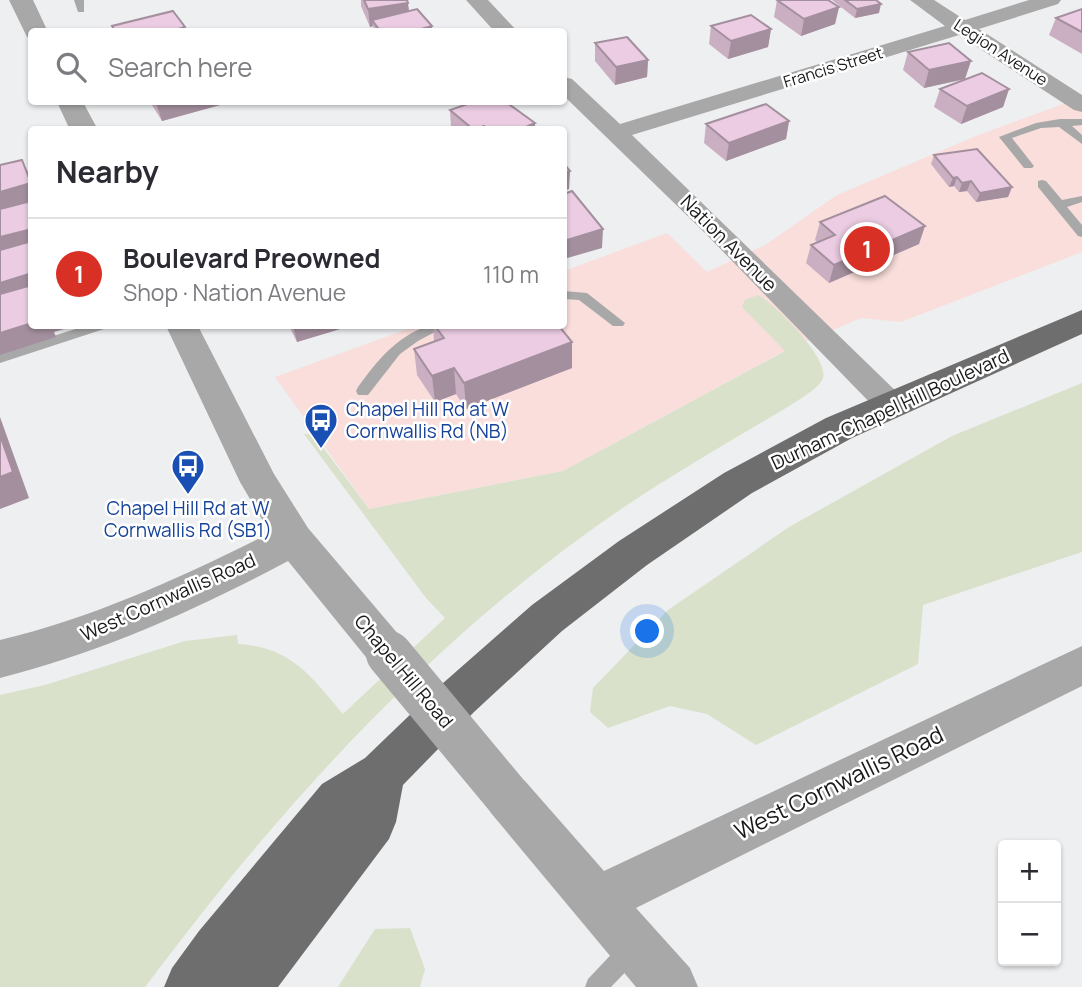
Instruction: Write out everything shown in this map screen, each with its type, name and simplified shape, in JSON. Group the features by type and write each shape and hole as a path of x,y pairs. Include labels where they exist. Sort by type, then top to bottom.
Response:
{"main road":[{"name":"Durham-Chapel Hill Boulevard","path":"191,987 217,949 339,800 382,774 458,698 547,618 633,552 768,465 839,428 1082,321"},
{"path":"245,987 372,822 382,774"}],"street":[{"path":"21,0 34,28"},
{"path":"476,0 504,28"},
{"name":"Legion Avenue","path":"920,0 1082,105"},
{"name":"Francis Street","path":"615,133 1051,0"},
{"name":"Nation Avenue","path":"567,87 712,225 891,405"},
{"path":"72,105 82,126"},
{"name":"Chapel Hill Road","path":"182,329 259,482 294,539 508,797 671,987"},
{"name":"West Cornwallis Road","path":"0,659 112,626 226,575 294,539"},
{"name":"West Cornwallis Road","path":"596,901 1082,665"}],"lane":[{"path":"1060,122 1082,141"},
{"path":"1028,166 1005,137 1040,125 1082,122"},
{"path":"1042,184 1082,233"},
{"path":"1059,205 1081,199"},
{"path":"567,295 582,296 618,323"},
{"path":"0,358 90,329"},
{"path":"363,391 395,348 430,329"},
{"path":"596,987 635,946"}],"shaded area":[{"path":"1082,97 1082,252 901,322 861,318 786,350 563,471 369,509 275,377 408,329 567,329 567,270 667,233 707,272 765,245 837,195 976,136"}],"green space":[{"path":"758,295 799,332 818,358 823,369 823,378 814,389 627,505 557,555 490,609 427,666 307,788 197,919 145,987 0,987 0,695 45,685 185,641 237,635 238,644 273,651 299,666 343,714 445,618 426,598 304,434 313,434 369,509 563,471 785,351 742,307 745,300"},
{"path":"1082,383 1082,552 923,605 918,664 756,745 707,714 670,706 608,728 590,712 593,688 668,610 789,527 952,436"},
{"path":"410,928 425,969 420,987 338,987 375,929"}],"building":[{"path":"364,0 407,0 408,3 368,9"},
{"path":"777,0 828,0 839,7 804,19"},
{"path":"845,0 876,0 881,4 857,9"},
{"path":"417,9 432,26 378,28 372,20"},
{"path":"1082,9 1082,32 1056,18"},
{"path":"173,11 185,27 113,28 112,26"},
{"path":"751,15 771,29 731,41 711,26"},
{"path":"627,37 648,60 616,67 595,43"},
{"path":"949,43 971,61 929,70 908,52"},
{"path":"982,73 1009,89 967,106 940,89"},
{"path":"766,104 789,121 729,143 706,124"},
{"path":"464,105 510,105 535,123 528,126 469,126 450,110"},
{"path":"977,149 1012,187 980,193 971,181 962,183 957,177 953,178 934,155"},
{"path":"22,160 28,184 0,192 0,165"},
{"path":"572,191 603,229 567,240 567,193"},
{"path":"885,196 925,226 834,265 811,245 835,235 820,222"},
{"path":"28,202 28,230 0,237 0,209"},
{"path":"28,242 28,274 0,283 0,250"},
{"path":"28,286 28,324 0,333 0,294"},
{"path":"437,329 561,329 572,342 464,383 454,368 432,376 414,349 444,338"},
{"path":"0,435 13,472 0,477"}],"place":[{"name":"Boulevard Preowned","path":"867,249"},
{"name":"Chapel Hill Rd at W Cornwallis Rd (NB)","path":"321,450"},
{"name":"Chapel Hill Rd at W Cornwallis Rd (SB1)","path":"188,496"}]}
